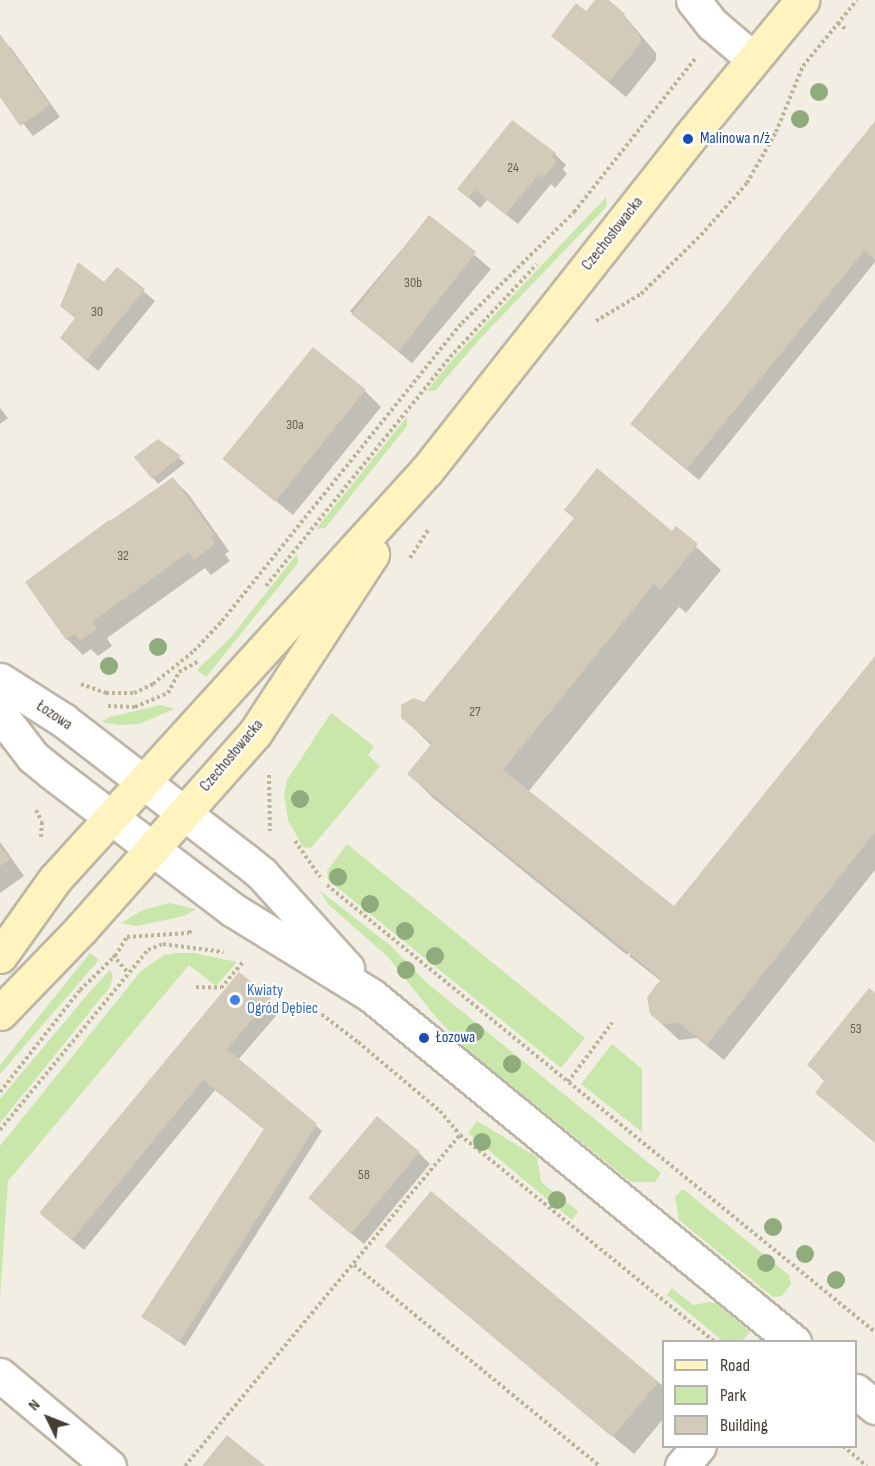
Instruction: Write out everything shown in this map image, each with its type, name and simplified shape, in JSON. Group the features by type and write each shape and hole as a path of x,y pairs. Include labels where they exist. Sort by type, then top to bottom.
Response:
{"street":[{"path":"693,0 712,24 753,59"},
{"name":"Czechosłowacka","path":"0,956 55,879 427,470 802,0"},
{"name":"Czechosłowacka","path":"0,1013 81,929 255,733 427,470"},
{"name":"Łozowa","path":"0,680 63,720 262,874 372,996"},
{"name":"Łozowa","path":"0,714 33,757 233,910 372,996 790,1340"},
{"path":"0,1375 109,1466"},
{"path":"857,1393 875,1407"},
{"path":"682,1466 697,1448"}],"path":[{"path":"594,322 641,294 701,235 747,183 776,132 802,66 857,0"},
{"path":"75,682 106,693 134,693 153,684 194,651 462,323 574,212 701,52"},
{"path":"262,590 450,357 539,262"},
{"path":"406,563 432,524"},
{"path":"104,706 135,706 168,693 179,672 201,660"},
{"path":"245,860 270,831 269,774"},
{"path":"295,842 325,884 875,1332"},
{"path":"0,1092 80,990 115,956 127,937 189,933 216,896"},
{"path":"0,1130 148,950 163,944 210,948 228,953"},
{"path":"196,987 220,988 247,958 237,956"},
{"path":"302,1000 358,1042 440,1111 460,1135 715,1340"},
{"path":"568,1082 612,1023"},
{"path":"185,1466 460,1135"},
{"path":"354,1265 600,1466"},
{"path":"845,1448 867,1466"}],"green space":[{"path":"606,197 607,206 478,341 435,391 427,391 453,359"},
{"path":"407,417 407,426 325,528 316,529"},
{"path":"297,554 298,563 206,677 197,670 231,637"},
{"path":"161,705 174,709 139,724 119,725 101,722 110,717"},
{"path":"331,713 374,746 368,755 380,766 311,848 303,847 288,820 284,794 287,780"},
{"path":"347,844 585,1038 561,1068 328,880 327,871"},
{"path":"319,890 391,946 427,983 661,1173 655,1182 631,1182 465,1048 435,1016 388,957 328,904"},
{"path":"169,903 196,909 184,916 137,926 121,923 143,910"},
{"path":"90,953 99,960 0,1074 0,1065"},
{"path":"194,953 237,962 216,986 189,965 8,1181 0,1298 0,1146 141,971 164,955"},
{"path":"110,970 113,976 110,987 0,1123 0,1099"},
{"path":"612,1044 642,1069 642,1132 581,1084"},
{"path":"477,1121 537,1157 541,1182 578,1211 572,1220 468,1133"},
{"path":"683,1189 789,1275 791,1284 782,1296 773,1297 679,1220 675,1197"},
{"path":"672,1288 693,1305 710,1302 717,1304 750,1332 743,1340 722,1340 667,1295"}],"building":[{"path":"595,0 609,0 625,14 624,16 640,36 641,43 609,82 551,36 576,3 586,11"},
{"path":"0,34 50,105 20,126 0,97"},
{"path":"512,120 556,153 552,157 557,162 543,178 539,174 506,214 475,190 468,198 457,189"},
{"path":"875,121 875,260 864,251 687,469 630,424"},
{"path":"429,215 476,252 399,351 351,314"},
{"path":"78,262 104,282 117,267 145,289 86,361 60,338 75,318 60,306"},
{"path":"313,347 366,390 275,502 222,459"},
{"path":"158,439 181,456 152,479 134,457"},
{"path":"597,468 672,531 676,526 698,544 661,590 654,584 503,770 674,906 875,656 875,832 707,1045 679,1023 662,1024 650,1014 647,997 661,979 407,774 432,743 401,718 401,705 414,698 424,702 574,518 564,510"},
{"path":"173,477 214,534 211,537 215,544 194,560 189,552 92,622 97,629 80,641 75,634 66,640 25,582 109,520"},
{"path":"0,846 10,859 0,866"},
{"path":"239,972 271,998 227,1049 317,1124 180,1341 141,1317 264,1129 203,1080 72,1240 39,1213"},
{"path":"869,988 875,993 875,1142 815,1093 825,1080 807,1065"},
{"path":"377,1116 420,1152 351,1234 308,1198"},
{"path":"431,1191 659,1382 612,1437 385,1246"},
{"path":"227,1435 265,1466 202,1466"}],"place":[{"name":"Malinowa n/ż","path":"688,139"},
{"name":"Kwiaty Ogród Dębiec","path":"235,1000"},
{"name":"Łozowa","path":"424,1038"}]}
